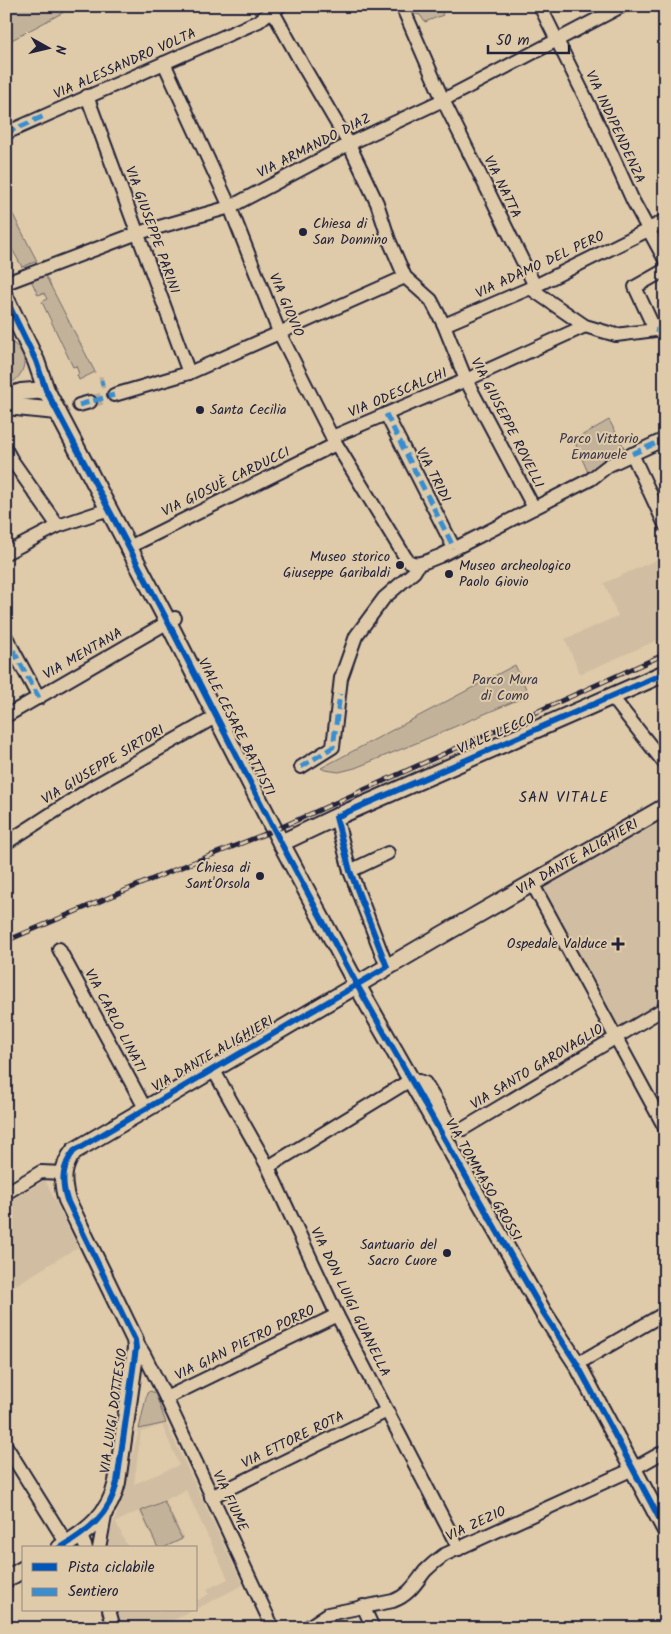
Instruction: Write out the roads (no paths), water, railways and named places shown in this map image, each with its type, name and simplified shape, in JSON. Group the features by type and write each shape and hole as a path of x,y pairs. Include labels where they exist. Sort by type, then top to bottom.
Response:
{"street":[{"name":"VIA NATTA","path":"402,6 443,100 532,287 584,326 616,335 660,331"},
{"name":"VIA INDIPENDENZA","path":"540,6 595,117 633,201 665,260"},
{"name":"VIA ARMANDO DIAZ","path":"6,283 138,233 230,207 349,144 443,100 622,6"},
{"name":"VIA ALESSANDRO VOLTA","path":"6,133 258,21 267,10"},
{"name":"VIA GIUSEPPE ROVELLI","path":"267,10 302,64 349,144 377,203 389,240 405,277 431,300 444,325 466,380 534,508"},
{"name":"VIA GIOVIO","path":"164,63 230,207 279,332 334,441 399,549 412,564 419,564"},
{"name":"VIA GIUSEPPE PARINI","path":"88,96 189,373"},
{"name":"VIA ADAMO DEL PERO","path":"444,325 532,287 665,220"},
{"path":"660,331 635,287 665,270"},
{"path":"114,395 189,373 405,277"},
{"name":"VIALE CESARE BATTISTI","path":"6,298 36,361 46,390 129,547 171,620 216,716 280,843"},
{"name":"VIA ODESCALCHI","path":"334,441 386,414 584,326"},
{"path":"26,392 36,361"},
{"path":"6,397 46,390"},
{"path":"6,406 57,411"},
{"name":"VIA TRIDI","path":"386,414 454,548"},
{"path":"301,767 333,747 341,678 356,636 384,598 414,572 419,564 440,556 591,478 609,465 665,439"},
{"name":"VIA GIOSUÈ CARDUCCI","path":"129,547 334,441"},
{"path":"6,450 58,526"},
{"path":"632,454 665,525"},
{"path":"6,552 58,526 109,509"},
{"name":"VIA MENTANA","path":"6,716 171,620"},
{"path":"6,637 39,698"},
{"name":"VIALE LECCO","path":"280,843 665,673"},
{"path":"612,697 665,764"},
{"name":"VIA GIUSEPPE SIRTORI","path":"6,843 94,786 216,716"},
{"name":"VIA DANTE ALIGHIERI","path":"64,1173 66,1164 74,1151 144,1108 665,807"},
{"path":"336,817 350,871 387,967"},
{"name":"VIA TOMMASO GROSSI","path":"280,843 357,985 543,1312 577,1364 665,1529"},
{"path":"350,871 388,853"},
{"path":"532,883 665,1128"},
{"name":"VIA CARLO LINATI","path":"59,949 144,1108"},
{"name":"VIA SANTO GAROVAGLIO","path":"413,1081 425,1083 452,1128 457,1130 463,1129 665,1008"},
{"name":"VIA DON LUIGI GUANELLA","path":"213,1069 268,1167 337,1315 459,1549"},
{"path":"268,1167 413,1081"},
{"path":"6,1193 42,1172 64,1173"},
{"name":"VIA LUIGI DOTTESIO","path":"64,1173 63,1183 67,1200 135,1340 136,1348 117,1482 111,1502 106,1511 73,1544"},
{"path":"577,1364 665,1314"},
{"name":"VIA GIAN PIETRO PORRO","path":"163,1393 337,1315"},
{"name":"VIA FIUME","path":"135,1340 163,1393 273,1628"},
{"path":"132,1376 147,1380 163,1393"},
{"name":"VIA ETTORE ROTA","path":"212,1496 387,1411"},
{"path":"6,1446 73,1544"},
{"name":"VIA ZEZIO","path":"307,1628 328,1614 393,1601 403,1597 433,1564 444,1555 633,1469 665,1451"},
{"path":"99,1546 106,1511"},
{"path":"6,1579 22,1570"},
{"path":"363,1606 373,1628"},
{"path":"110,1612 114,1628"}],"tunnel":[{"path":"100,383 104,382"},
{"path":"90,402 114,395"}],"railway":[{"path":"6,941 169,872 275,830 665,654"}],"place":[{"name":"Chiesa di San Donnino","path":"303,232"},
{"name":"Santa Cecilia","path":"200,410"},
{"name":"Museo storico Giuseppe Garibaldi","path":"400,565"},
{"name":"Museo archeologico Paolo Giovio","path":"449,574"},
{"name":"Chiesa di Sant'Orsola","path":"260,876"},
{"name":"Ospedale Valduce","path":"618,944"},
{"name":"Santuario del Sacro Cuore","path":"447,1253"}],"district":[{"name":"SAN VITALE","path":"564,798"}],"park label":[{"name":"Parco Vittorio Emanuele","path":"599,448"},
{"name":"Parco Mura di Como","path":"505,688"}]}
